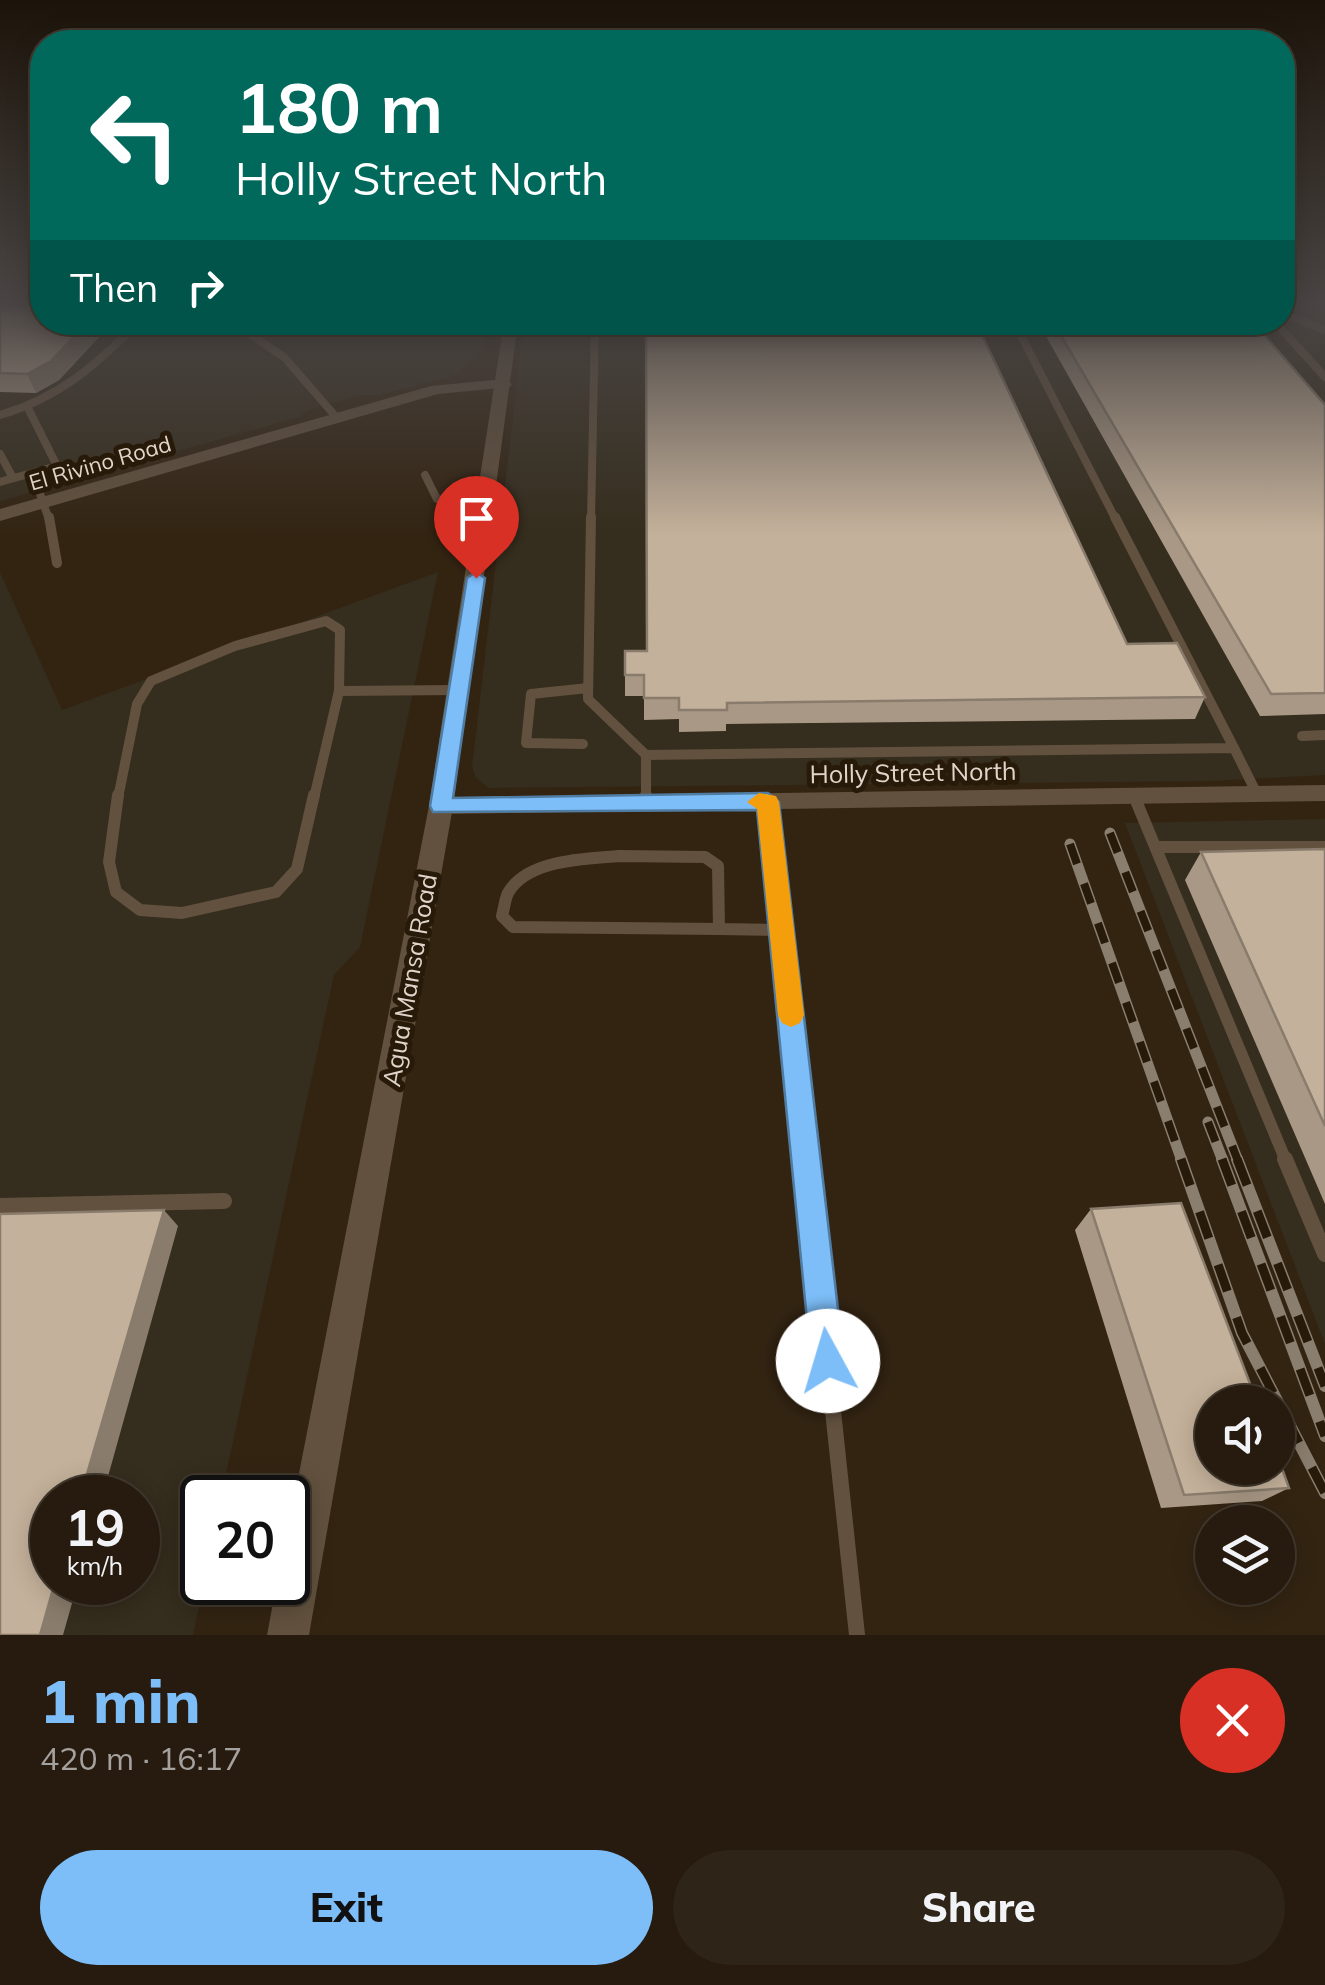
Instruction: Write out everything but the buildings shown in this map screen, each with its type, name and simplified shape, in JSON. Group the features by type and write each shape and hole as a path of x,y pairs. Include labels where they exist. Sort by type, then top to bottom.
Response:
{"main road":[{"name":"El Rivino Road","path":"0,516 455,386 504,384"},
{"name":"Agua Mansa Road","path":"288,1635 441,806 504,384"}],"street":[{"name":"Holly Street North","path":"441,806 1325,794"}],"lane":[{"path":"0,415 53,399 75,382"},
{"path":"306,382 337,418"},
{"path":"594,382 588,699 646,755 1234,748"},
{"path":"1045,382 1257,794"},
{"path":"0,482 57,466 28,408"},
{"path":"0,454 13,478"},
{"path":"34,473 52,526 56,563"},
{"path":"425,475 437,499 486,508"},
{"path":"326,622 340,630 339,691 297,869 276,892 182,912 140,910 116,892 109,862 120,780 137,704 151,681 235,646 326,622"},
{"path":"583,744 526,743 531,694 588,688"},
{"path":"339,691 456,690"},
{"path":"1302,736 1325,736"},
{"path":"646,755 646,803"},
{"path":"1134,796 1325,1254"},
{"path":"768,802 857,1635"},
{"path":"1156,847 1325,847"},
{"path":"719,930 718,866 705,857 570,859 545,864 513,885 502,904 502,916 514,927 719,930 782,930"},
{"path":"0,1206 224,1201"}],"shaded area":[{"path":"0,382 428,382 380,395 362,395 309,410 299,417 0,501"},
{"path":"517,382 1325,382 1325,775 1211,781 489,788 476,778 472,767"},
{"path":"0,572 62,710 438,572 360,947 334,975 226,1475 180,1475 180,1605 199,1605 193,1635 0,1635"},
{"path":"1325,819 1325,1344 1125,823"}],"railway":[{"path":"1110,833 1238,1161"},
{"path":"1070,844 1182,1161"},
{"path":"1208,1122 1223,1161"},
{"path":"1181,1159 1242,1333 1325,1493"},
{"path":"1222,1159 1325,1436"},
{"path":"1237,1159 1325,1386"}],"slow traffic":[{"path":"759,802 768,802 791,1015"}],"route":[{"path":"476,578 441,806 768,802 828,1361"}]}
